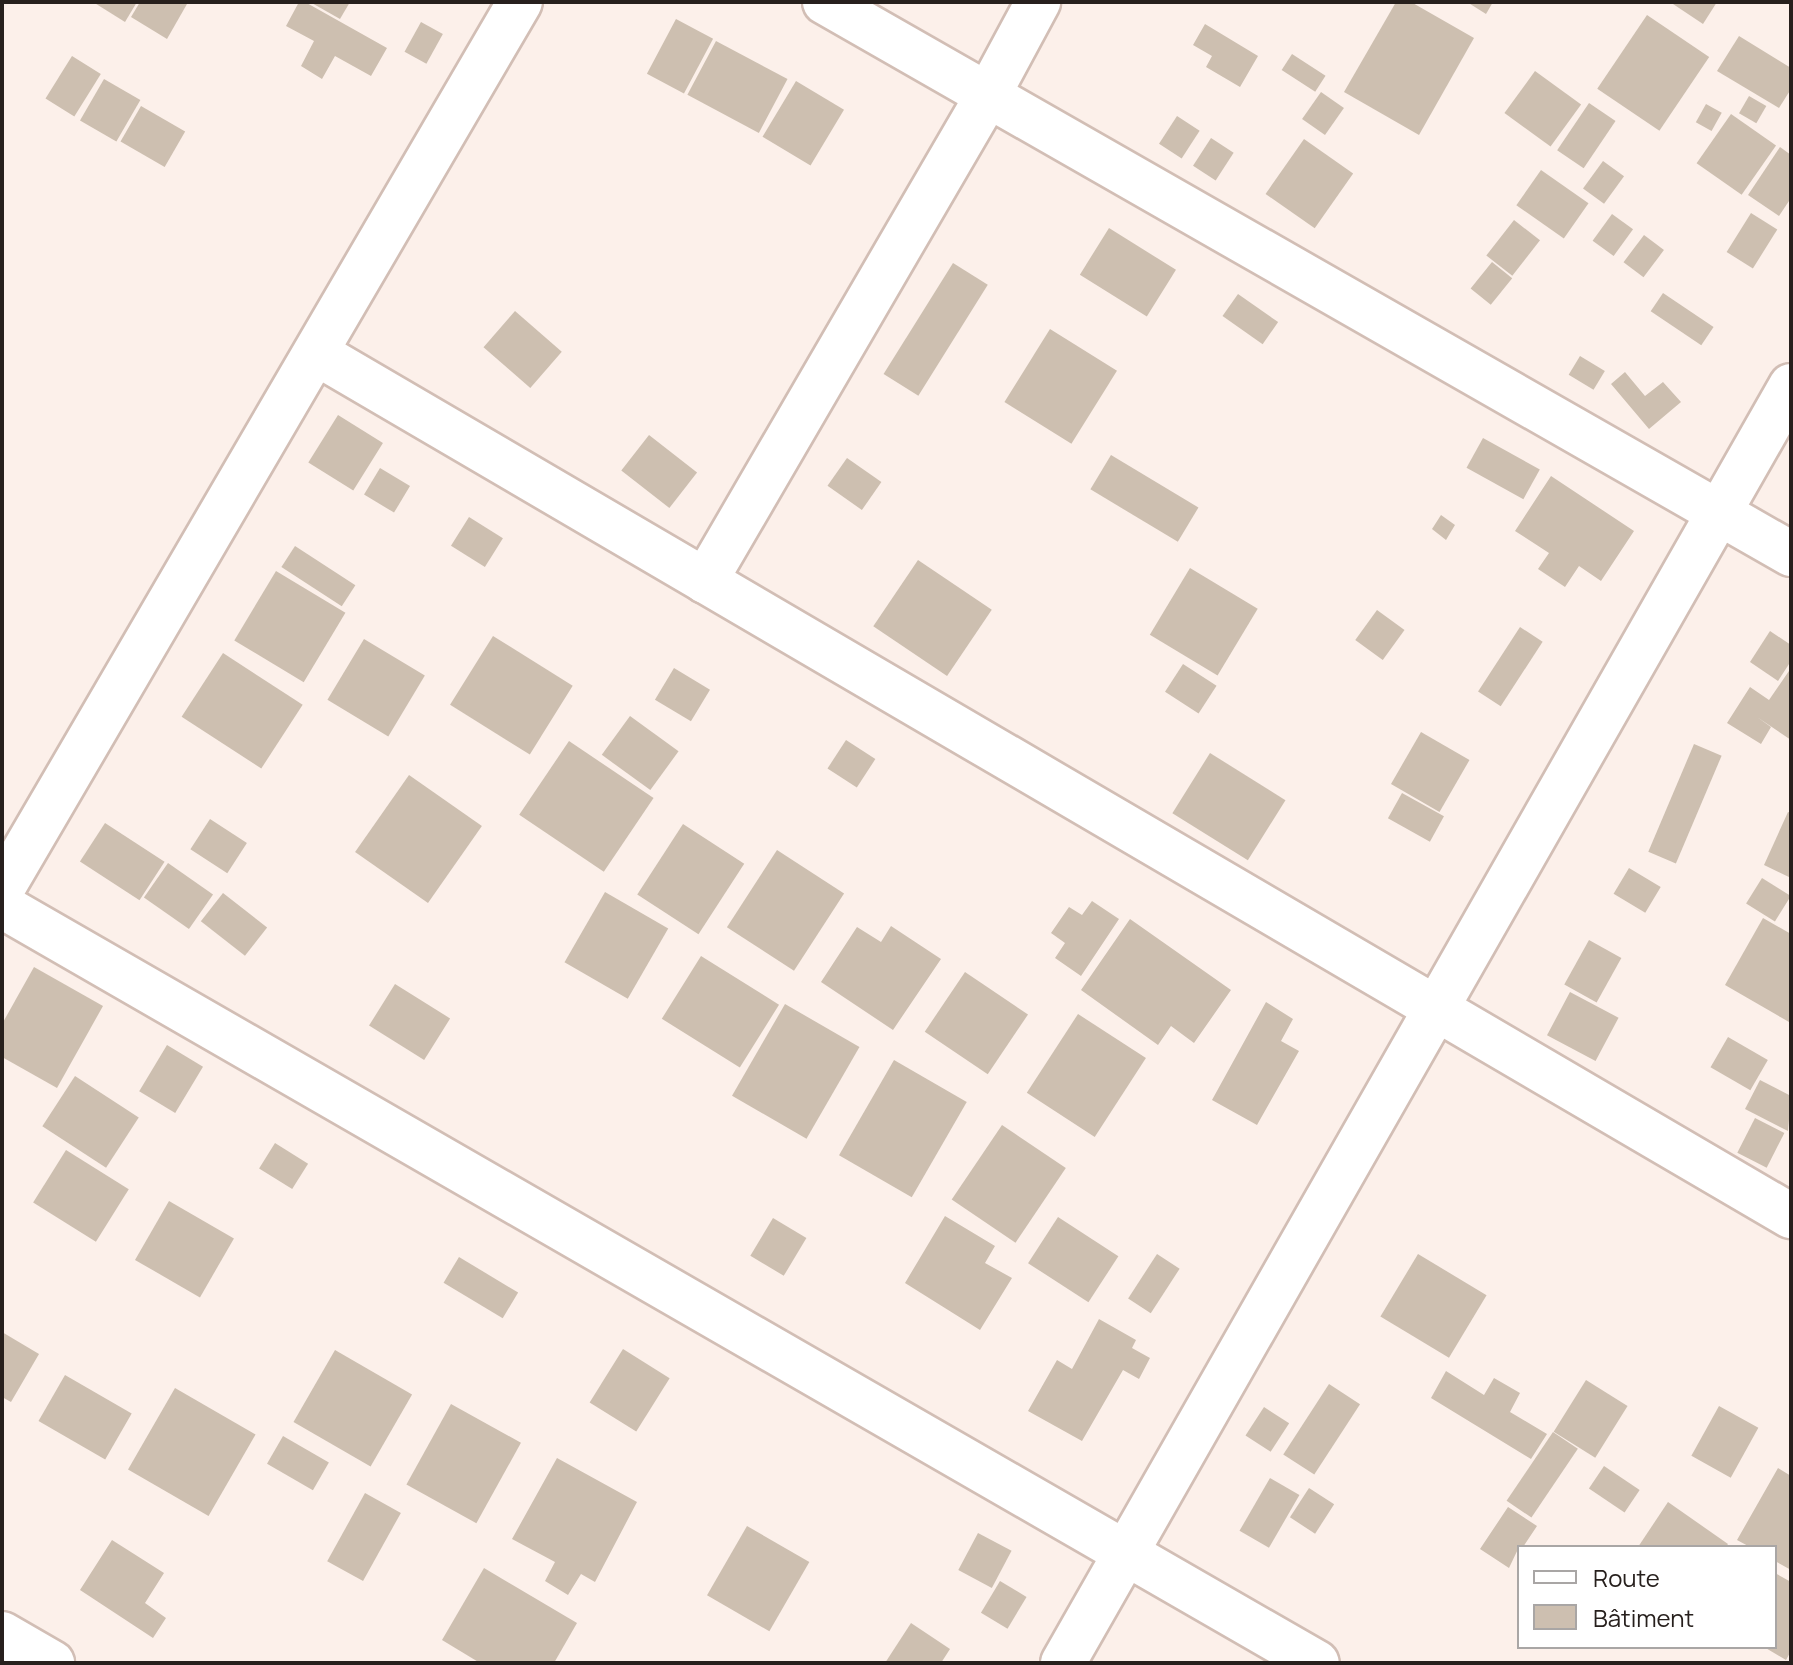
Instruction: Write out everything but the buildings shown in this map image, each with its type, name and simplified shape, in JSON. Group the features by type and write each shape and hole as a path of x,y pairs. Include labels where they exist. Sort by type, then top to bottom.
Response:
{"street":[{"path":"2,889 318,354 520,2"},
{"path":"825,2 1791,554"},
{"path":"705,581 988,95 1038,2"},
{"path":"318,354 1791,1216"},
{"path":"1063,1663 1791,386"},
{"path":"2,906 1317,1663"},
{"path":"2,1634 52,1663"}]}
